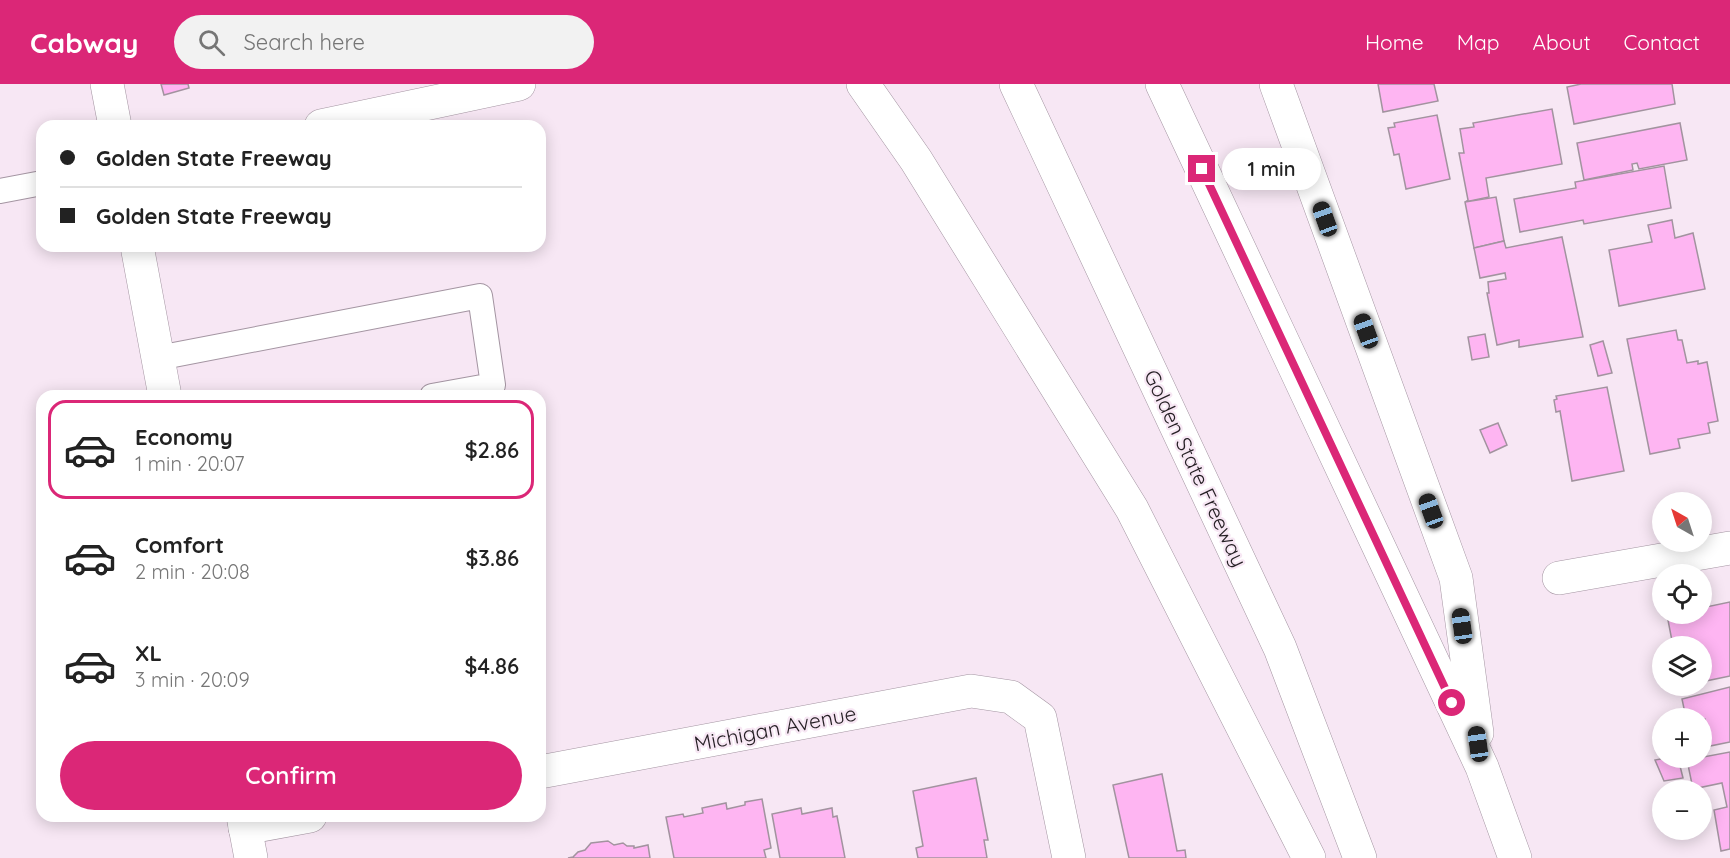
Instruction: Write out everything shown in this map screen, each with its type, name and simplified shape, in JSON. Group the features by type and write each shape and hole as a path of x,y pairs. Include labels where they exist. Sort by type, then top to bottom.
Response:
{"main road":[{"path":"107,84 114,120"},
{"path":"349,120 519,84"},
{"path":"863,84 916,159 1132,509 1309,858"},
{"name":"Golden State Freeway","path":"1016,84 1280,648 1360,858"},
{"path":"1162,84 1482,767 1515,858"},
{"path":"1276,84 1456,578 1482,767"},
{"path":"138,252 164,390"},
{"path":"1559,578 1730,548"},
{"name":"Michigan Avenue","path":"546,771 971,691 1011,697 1040,718 1069,858"},
{"path":"247,834 289,822"}],"lane":[{"path":"0,191 36,184"},
{"path":"158,358 480,296 493,385 465,390"}],"building":[{"path":"161,84 188,84 189,88 164,95"},
{"path":"1378,84 1434,84 1438,101 1383,112"},
{"path":"1581,84 1672,84 1675,104 1574,124 1567,87"},
{"path":"1552,109 1562,164 1486,178 1489,197 1465,202 1468,200 1459,153 1464,153 1460,129 1474,127 1473,123"},
{"path":"1437,115 1450,179 1406,189 1399,154 1394,155 1388,128 1395,127 1394,123"},
{"path":"1680,123 1687,160 1639,169 1637,163 1632,164 1633,170 1584,180 1577,143"},
{"path":"1664,166 1671,208 1584,224 1583,220 1520,232 1514,199 1576,188 1575,182"},
{"path":"1496,197 1504,241 1474,248 1465,202"},
{"path":"1672,220 1675,238 1693,233 1705,289 1619,306 1609,250 1652,242 1648,225"},
{"path":"1562,237 1583,337 1519,347 1519,340 1497,345 1487,293 1489,293 1488,282 1506,279 1505,273 1480,278 1474,248 1504,241 1506,248"},
{"path":"1676,330 1678,340 1682,340 1687,363 1707,362 1718,421 1708,423 1710,433 1678,439 1680,448 1650,454 1627,339"},
{"path":"1485,334 1489,357 1472,360 1468,337"},
{"path":"1603,341 1612,373 1598,376 1590,345"},
{"path":"1607,387 1624,471 1572,481 1560,411 1556,412 1554,400 1557,399 1556,396"},
{"path":"1498,423 1507,445 1490,453 1480,430"},
{"path":"1730,602 1730,676 1712,680 1712,636 1671,636 1669,624 1712,624 1712,606"},
{"path":"1730,687 1730,742 1712,746 1712,708 1684,708 1682,699 1712,696 1712,692"},
{"path":"1730,752 1730,849 1721,851 1714,810 1727,807 1722,783 1712,785 1712,780 1691,780 1689,768 1712,768 1712,755"},
{"path":"1658,768 1680,768 1683,778 1664,780"},
{"path":"1162,774 1177,851 1185,850 1186,858 1129,858 1113,785"},
{"path":"976,778 988,840 984,840 987,858 918,858 916,848 923,846 913,791"},
{"path":"762,799 771,848 764,850 766,858 674,858 666,817 683,814 684,817 703,813 702,808 726,803 727,809"},
{"path":"801,808 802,814 832,808 833,817 837,816 845,858 780,858 772,814"},
{"path":"608,841 614,845 623,843 627,846 634,846 634,848 648,845 650,858 568,858 585,850 591,843"}],"route":[{"path":"1202,169 1452,703"}]}
